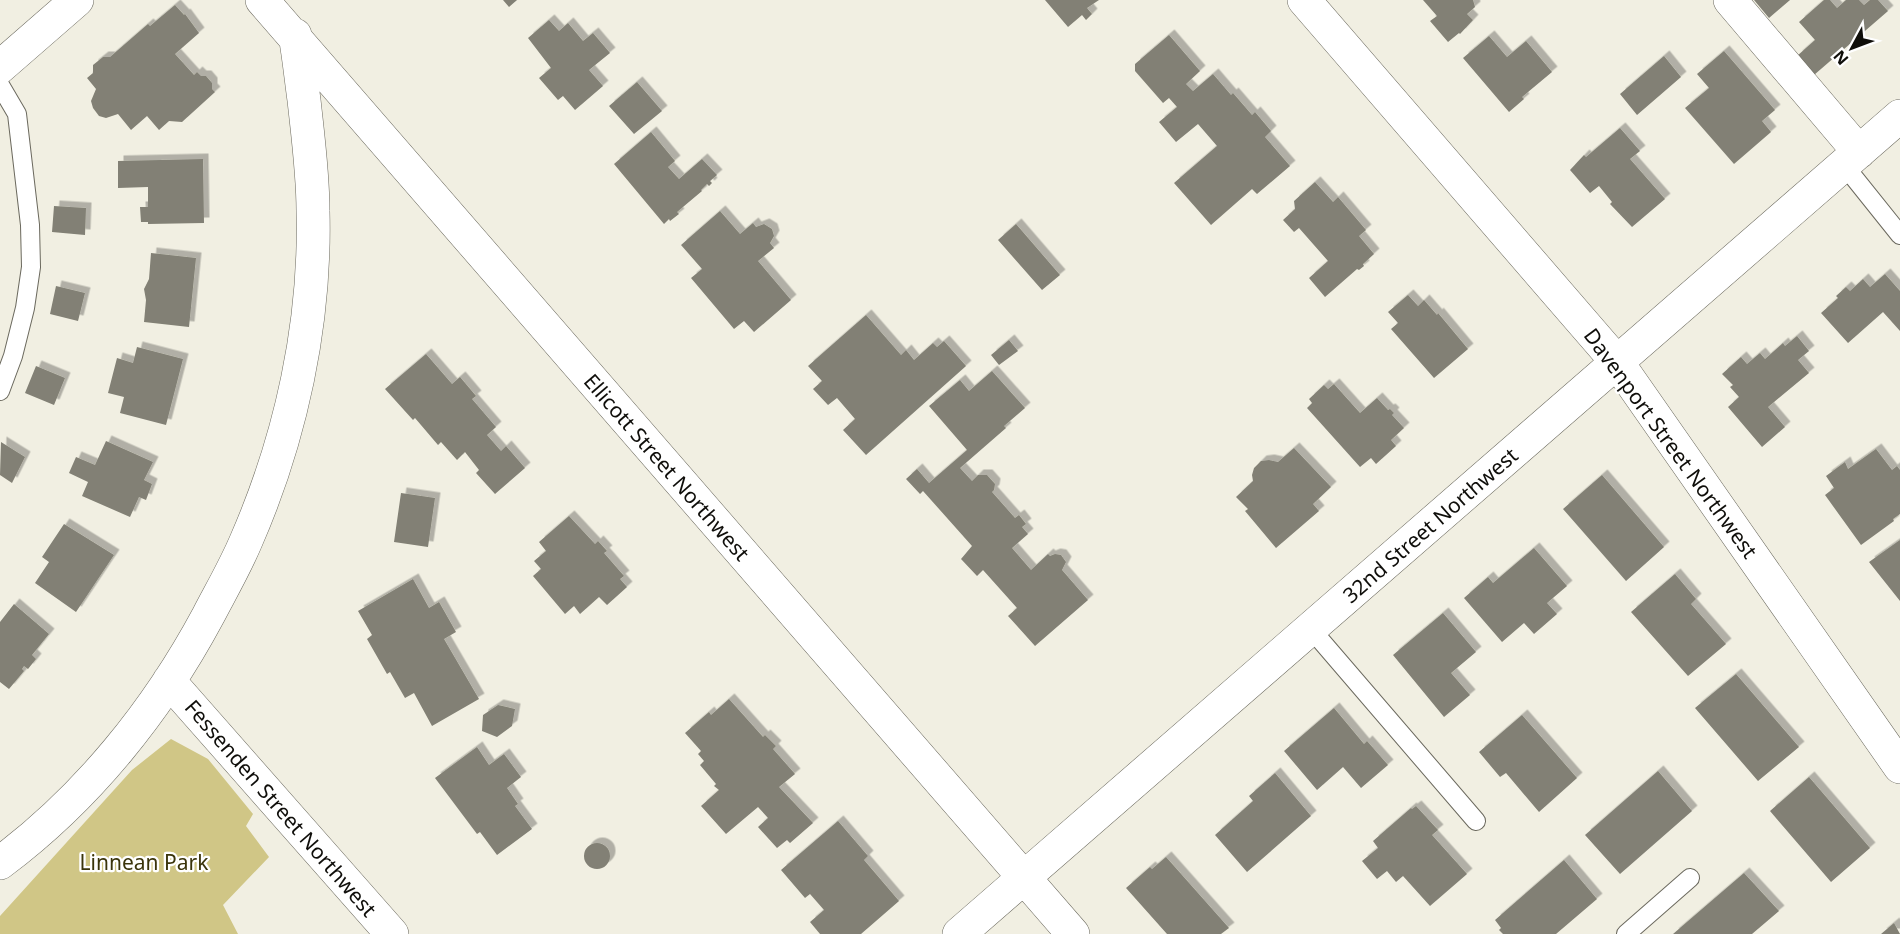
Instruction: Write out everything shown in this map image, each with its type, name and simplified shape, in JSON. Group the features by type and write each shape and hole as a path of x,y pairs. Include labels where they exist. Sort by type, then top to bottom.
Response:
{"street":[{"path":"0,67 77,0"},
{"name":"Ellicott Street Northwest","path":"262,0 1073,934"},
{"path":"0,863 54,817 100,771 141,721 169,681 195,640 246,541 274,467 295,390 309,299 314,213 310,148 289,0"},
{"name":"Davenport Street Northwest","path":"1305,0 1617,362 1900,767"},
{"path":"1730,0 1827,116 1851,159"},
{"name":"32nd Street Northwest","path":"959,934 1900,116"},
{"name":"Fessenden Street Northwest","path":"169,681 392,934"}],"lane":[{"path":"0,85 17,114 30,225 31,267 25,309 13,356 0,391"},
{"path":"1851,159 1900,235"},
{"path":"1311,629 1476,821"},
{"path":"1626,934 1690,878"}],"green space":[{"name":"Linnean Park","path":"171,739 208,759 253,814 246,826 269,857 223,905 238,934 0,934 0,916 132,770"}],"building":[{"path":"503,0 517,0 509,7"},
{"path":"1045,0 1099,0 1087,8 1092,14 1086,20 1082,15 1068,27"},
{"path":"1423,0 1473,0 1475,7 1467,14 1473,20 1460,34 1448,42 1430,21 1437,16"},
{"path":"1754,0 1790,0 1769,18"},
{"path":"1824,0 1830,0 1837,8 1846,0 1859,0 1864,5 1870,0 1878,0 1888,11 1814,75 1797,56 1815,40 1799,22"},
{"path":"175,5 199,33 175,54 194,75 197,72 201,76 206,76 215,92 182,122 169,121 159,130 147,116 131,130 118,114 106,118 99,116 91,101 96,89 87,78 93,73 93,65 103,57 110,57 148,24 150,26"},
{"path":"549,20 559,31 568,23 583,41 593,33 610,53 589,70 603,86 575,110 563,96 558,100 539,78 551,68 528,38"},
{"path":"1169,35 1200,71 1186,84 1193,91 1213,74 1231,95 1233,93 1252,115 1255,112 1271,131 1265,137 1290,166 1257,194 1252,189 1211,225 1174,183 1217,146 1198,124 1176,142 1159,122 1177,107 1169,98 1163,103 1135,71 1135,64"},
{"path":"1489,36 1507,57 1526,41 1552,72 1522,97 1524,99 1509,112 1463,58"},
{"path":"1724,51 1775,110 1762,121 1771,132 1734,164 1685,108 1709,88 1697,74"},
{"path":"1664,56 1681,77 1637,115 1620,94"},
{"path":"637,82 662,111 634,134 609,106"},
{"path":"1620,128 1640,151 1630,159 1665,199 1632,227 1610,204 1612,202 1599,186 1590,193 1570,170 1584,155 1586,157"},
{"path":"651,132 675,161 668,167 679,179 702,159 717,175 710,181 712,183 709,186 707,184 677,212 679,214 664,224 614,164"},
{"path":"203,159 204,223 148,224 148,222 141,222 140,207 148,207 148,187 118,188 118,161"},
{"path":"1315,182 1333,202 1338,197 1366,230 1359,236 1374,254 1363,264 1364,266 1357,269 1325,297 1309,278 1328,261 1299,228 1294,232 1283,220 1295,209 1294,201"},
{"path":"54,206 86,208 85,235 52,232"},
{"path":"720,211 740,234 753,223 756,227 764,224 772,229 774,236 770,243 774,248 758,261 791,300 754,332 744,321 734,329 691,278 702,269 681,245"},
{"path":"1016,224 1060,275 1042,290 998,240"},
{"path":"151,253 196,258 189,327 144,322 146,300 144,289 149,279"},
{"path":"1885,274 1900,291 1900,331 1883,312 1848,343 1821,313 1838,298 1836,296 1846,287 1850,291 1863,279 1870,287"},
{"path":"56,286 85,293 78,321 50,314"},
{"path":"1408,295 1418,306 1424,300 1468,349 1434,378 1391,329 1398,323 1388,312"},
{"path":"866,315 901,355 906,350 914,360 933,343 937,347 944,341 966,366 866,455 843,430 855,419 837,398 828,405 813,389 822,381 808,366"},
{"path":"1797,336 1809,351 1798,360 1809,373 1768,407 1785,427 1762,447 1728,407 1739,397 1730,387 1733,385 1722,374 1741,357 1747,364 1760,353 1765,359 1783,343 1785,346"},
{"path":"1009,340 1018,351 999,365 991,355"},
{"path":"137,347 183,359 166,425 120,413 124,397 108,393 117,358 133,363"},
{"path":"426,354 452,384 460,377 476,396 472,399 496,427 487,435 501,451 506,446 525,468 495,494 476,473 479,470 465,452 457,460 441,442 438,445 415,418 413,420 385,389"},
{"path":"36,366 65,378 54,405 25,393"},
{"path":"992,371 1025,408 1004,426 1006,428 960,468 972,481 978,475 987,475 995,484 992,492 1015,518 1019,515 1026,524 1022,527 1028,534 1012,548 1031,570 1048,554 1050,556 1061,555 1066,562 1062,570 1088,600 1035,646 1008,616 1017,608 983,570 977,576 961,559 972,546 923,491 920,494 906,479 917,469 929,483 967,450 929,406 960,380 969,391"},
{"path":"1334,384 1360,413 1377,398 1394,413 1392,415 1404,428 1391,440 1396,446 1376,464 1371,458 1360,467 1307,408 1312,403 1309,399 1324,385 1328,389"},
{"path":"106,441 153,462 144,480 152,484 146,500 139,497 130,517 82,496 88,482 69,473 76,457 95,465"},
{"path":"1,442 25,457 12,483 0,475"},
{"path":"1294,448 1331,487 1313,504 1319,511 1276,548 1245,511 1248,509 1236,497 1253,481 1254,468 1261,461 1278,462"},
{"path":"1876,449 1892,470 1897,466 1900,470 1900,514 1861,545 1825,495 1834,488 1826,476 1845,462 1848,469"},
{"path":"1602,475 1664,547 1626,581 1563,509"},
{"path":"401,493 435,498 428,547 394,542"},
{"path":"569,516 595,544 598,541 607,551 604,553 624,576 620,579 627,587 607,605 599,597 580,614 574,606 565,614 533,576 541,569 534,561 546,551 539,542"},
{"path":"64,524 114,555 76,612 35,583 49,562 42,557"},
{"path":"1900,540 1900,601 1869,562"},
{"path":"1534,548 1567,586 1547,603 1557,614 1534,634 1524,623 1502,642 1464,598 1488,577 1493,583"},
{"path":"1675,574 1696,599 1691,604 1726,644 1688,676 1631,612"},
{"path":"413,579 429,608 439,602 456,632 444,639 479,699 432,726 414,693 405,698 390,672 387,674 367,639 372,635 358,611"},
{"path":"14,604 49,634 32,655 36,659 28,669 24,666 22,669 24,671 9,689 0,682 0,622"},
{"path":"1443,613 1476,652 1451,673 1470,695 1444,717 1393,655"},
{"path":"1736,674 1799,747 1758,781 1695,708"},
{"path":"729,699 763,737 765,735 776,746 773,749 795,774 779,787 813,823 790,843 787,840 777,848 758,827 768,818 758,807 726,834 701,806 719,790 700,765 704,761 698,754 701,751 685,733 709,712 711,715"},
{"path":"498,705 515,709 512,726 497,737 482,731 483,715"},
{"path":"1334,708 1364,744 1367,741 1388,765 1361,788 1343,767 1317,790 1284,751"},
{"path":"1522,715 1577,778 1539,812 1506,773 1500,777 1479,752"},
{"path":"477,747 489,765 504,754 521,777 507,788 518,804 515,806 532,829 497,855 480,832 477,834 435,778"},
{"path":"1658,771 1692,811 1620,874 1585,835"},
{"path":"1275,773 1311,816 1247,872 1215,835 1253,801 1249,796"},
{"path":"1809,777 1870,848 1831,882 1770,811"},
{"path":"1416,806 1438,830 1432,835 1467,874 1430,906 1403,876 1396,882 1387,871 1377,879 1362,861 1378,848 1373,841"},
{"path":"838,821 868,856 864,860 899,901 861,934 820,934 810,922 824,910 810,894 805,898 781,870"},
{"path":"597,843 606,847 610,856 606,865 597,869 588,865 584,856 588,847"},
{"path":"1166,857 1229,928 1221,934 1167,934 1126,888 1150,867 1152,869"},
{"path":"1564,860 1597,899 1556,934 1503,934 1495,920"},
{"path":"1744,873 1779,911 1752,934 1673,934"},
{"path":"1894,923 1900,934 1881,934"}]}
